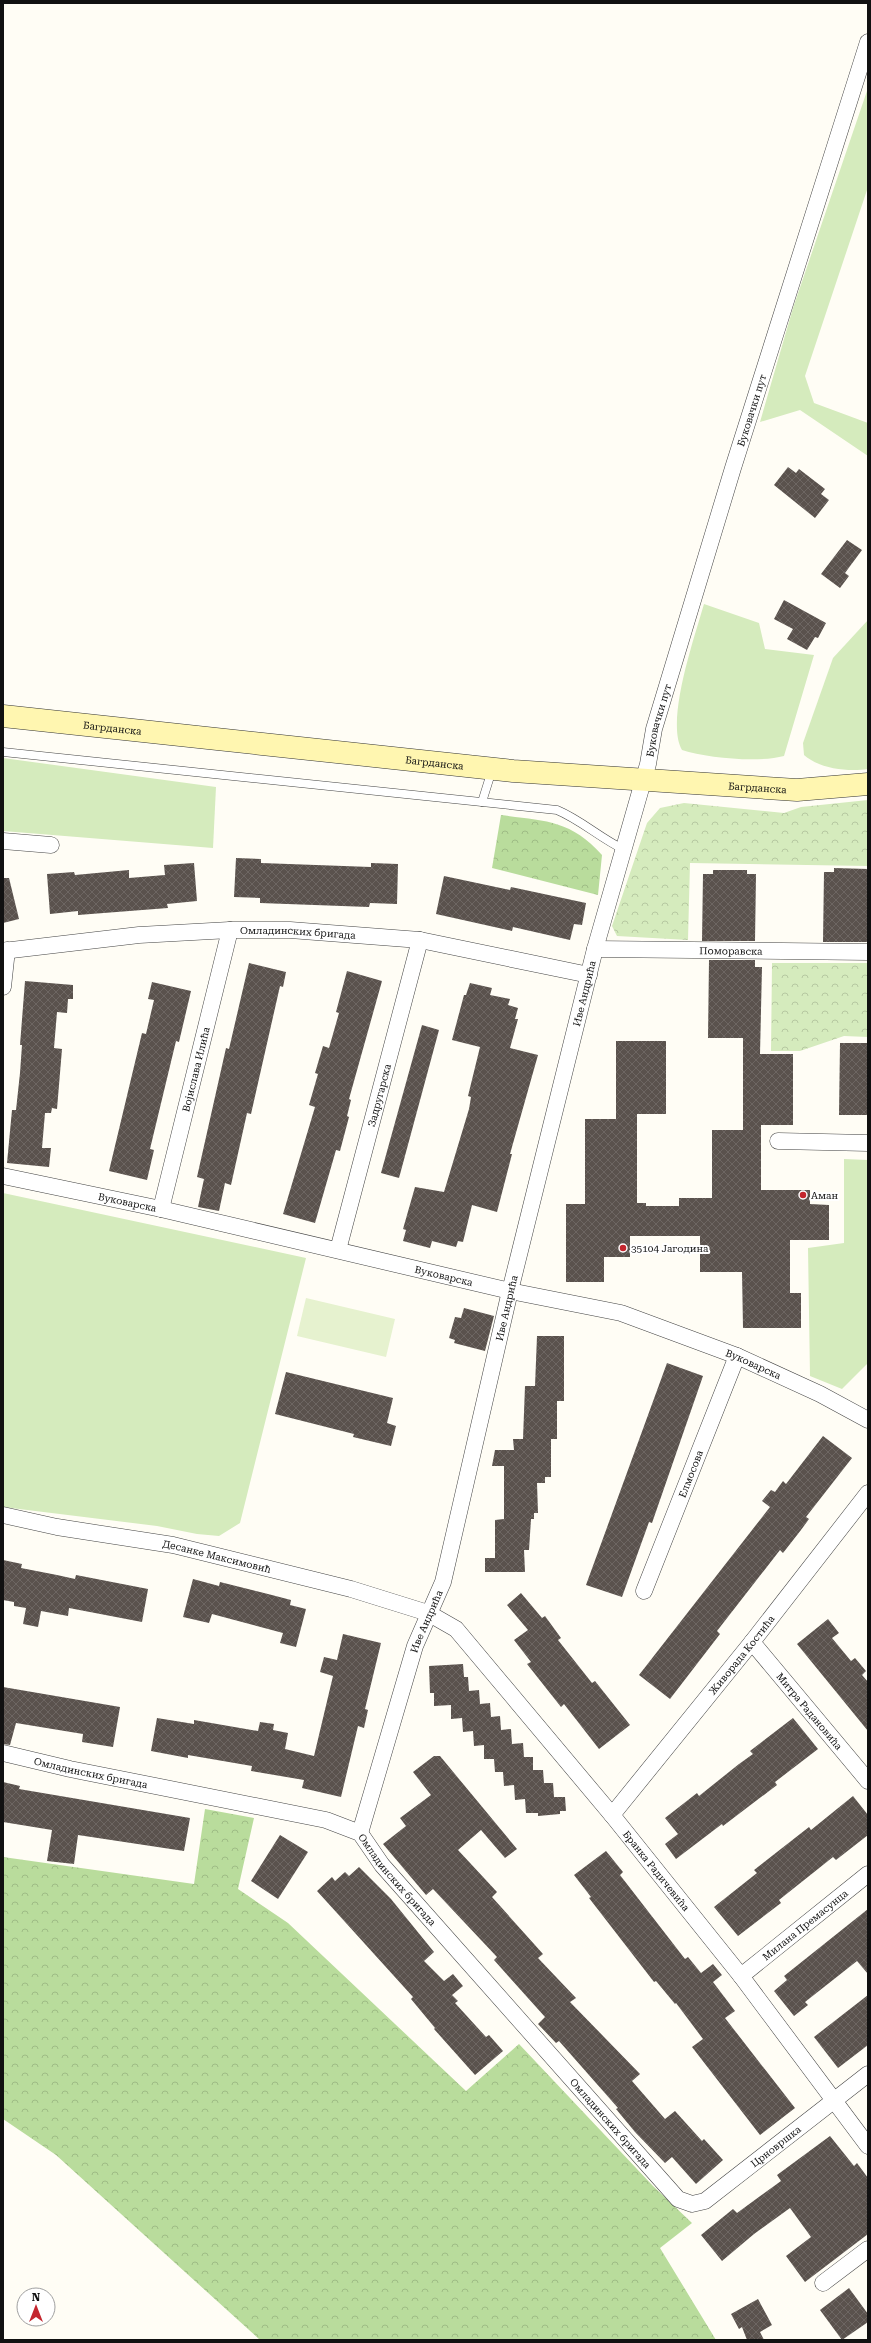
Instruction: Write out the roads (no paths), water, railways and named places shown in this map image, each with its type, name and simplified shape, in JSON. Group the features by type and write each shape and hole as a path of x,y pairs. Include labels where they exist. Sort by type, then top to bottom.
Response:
{"main road":[{"name":"Багрданска","path":"3,716 493,769 797,790 868,784"}],"street":[{"name":"Буковачки пут","path":"643,780 654,729 733,468 868,42"},
{"name":"Иве Андрића","path":"360,1833 415,1646 428,1613 443,1582 510,1291 595,949 643,780"},
{"path":"3,841 51,844"},
{"name":"Омладинских бригада","path":"5,951 139,935 230,930 290,930 420,940 589,975"},
{"name":"Војислава Илића","path":"161,1209 230,930"},
{"name":"Задругарска","path":"338,1250 420,940"},
{"name":"Поморавска","path":"595,949 868,952"},
{"path":"3,987 5,951"},
{"path":"778,1141 868,1143"},
{"name":"Вуковарска","path":"3,1176 161,1209 510,1291 621,1313 737,1356 820,1394 868,1420"},
{"name":"Елмосова","path":"644,1591 737,1356"},
{"name":"Живорада Костића","path":"612,1815 752,1642 868,1493"},
{"name":"Десанке Максимовић","path":"3,1515 57,1526 173,1545 351,1589 428,1613"},
{"name":"Бранка Радичевића","path":"428,1613 456,1629 612,1815 741,1976 868,2146"},
{"name":"Митра Радановића","path":"752,1642 868,1781"},
{"name":"Омладинских бригада","path":"3,1753 70,1769 326,1820 360,1833 382,1865 678,2199"},
{"name":"Милана Премасунца","path":"741,1976 868,1874"},
{"name":"Црновршка","path":"678,2199 692,2204 705,2201 868,2074"},
{"path":"823,2283 868,2249"}],"lane":[{"path":"3,752 557,810 575,818 607,841 623,849"},
{"path":"482,802 493,769"}],"place":[{"name":"Аман","path":"803,1195"},
{"name":"35104 Јагодина","path":"623,1248"}]}
